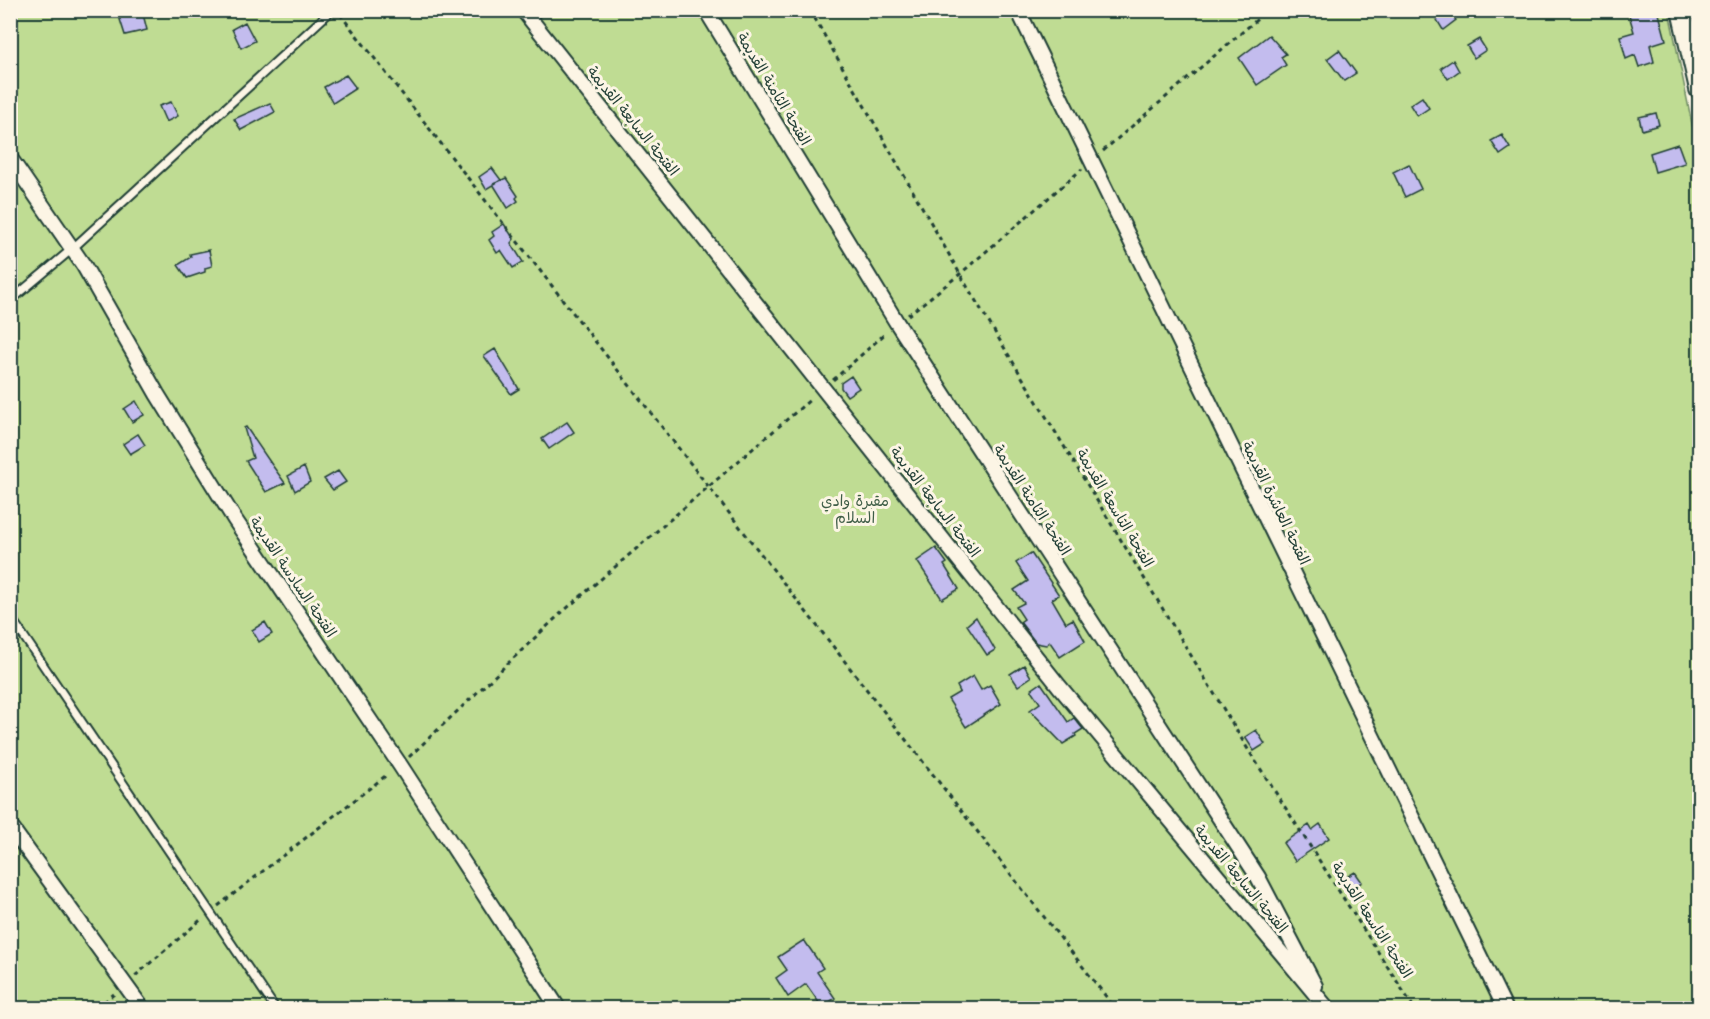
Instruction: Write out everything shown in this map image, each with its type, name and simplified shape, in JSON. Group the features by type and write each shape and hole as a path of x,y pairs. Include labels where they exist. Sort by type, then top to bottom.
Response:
{"main road":[{"path":"1682,10 1700,89"}],"street":[{"name":"الفتحة السابعة القديمة","path":"523,10 1059,686 1327,1008"},
{"name":"الفتحة الثامنة القديمة","path":"706,10 897,323 1258,877 1327,1008"},
{"name":"الفتحة العاشرة القديمة","path":"1018,10 1505,1008"},
{"name":"الفتحة السادسة القديمة","path":"10,158 72,249 235,520 400,765 558,1008"},
{"path":"10,826 142,1008"}],"lane":[{"path":"10,301 72,249 332,10"},
{"path":"10,616 275,1008"}],"path":[{"path":"337,10 1115,1008"},
{"name":"الفتحة التاسعة القديمة","path":"810,10 960,274 1249,751 1414,1008"},
{"path":"97,1008 210,912 400,765 559,615 897,323 960,274 1268,10"}],"green space":[{"name":"مقبرة وادي السلام","path":"10,11 1669,11 1700,163 1699,1008 11,1008"}],"building":[{"path":"117,10 142,10 147,30 125,35"},
{"path":"1431,10 1448,10 1456,20 1443,30"},
{"path":"1647,10 1658,10 1666,40 1650,45 1654,62 1639,67 1635,55 1626,59 1620,36 1634,32 1629,15"},
{"path":"245,22 255,41 241,48 232,29"},
{"path":"1269,35 1286,54 1281,57 1286,65 1257,85 1239,58"},
{"path":"1479,39 1486,50 1474,58 1467,46"},
{"path":"1339,50 1356,73 1344,81 1327,59"},
{"path":"1453,60 1459,71 1448,79 1441,68"},
{"path":"346,75 356,88 333,103 324,87"},
{"path":"1422,97 1429,108 1417,116 1410,105"},
{"path":"171,102 178,116 166,122 159,106"},
{"path":"270,103 275,112 241,130 234,119"},
{"path":"1656,113 1659,125 1642,130 1639,117"},
{"path":"1502,135 1510,148 1500,155 1491,141"},
{"path":"1678,144 1685,163 1655,172 1650,153"},
{"path":"1409,164 1421,189 1405,197 1393,172"},
{"path":"492,168 501,180 486,189 479,177"},
{"path":"506,178 518,196 516,198 518,201 508,208 493,184"},
{"path":"504,224 514,239 511,243 523,262 513,268 501,250 497,253 489,240 494,236 492,232"},
{"path":"209,250 212,266 205,268 205,272 187,278 178,265 191,257 190,254"},
{"path":"495,349 519,389 511,394 484,356"},
{"path":"851,376 859,388 847,396 841,388 841,383"},
{"path":"136,401 144,415 132,422 124,409"},
{"path":"567,422 574,432 549,449 542,439"},
{"path":"246,427 285,483 266,492 246,461 253,458 244,428"},
{"path":"138,434 145,445 130,454 123,444"},
{"path":"304,467 310,482 295,491 288,476"},
{"path":"338,471 346,482 333,490 324,479"},
{"path":"936,548 947,563 944,565 959,589 942,599 917,561"},
{"path":"1031,553 1059,595 1052,599 1066,623 1073,619 1085,641 1060,657 1050,642 1046,645 1036,643 1020,622 1024,619 1016,607 1024,603 1014,590 1028,581 1016,563"},
{"path":"976,617 995,650 987,655 967,625"},
{"path":"265,622 272,634 259,642 252,630"},
{"path":"1024,665 1031,677 1018,686 1010,674"},
{"path":"973,676 981,690 990,685 1001,704 966,727 948,699 960,692 957,686"},
{"path":"1041,683 1068,722 1074,718 1083,729 1063,744 1030,710 1040,703 1031,690"},
{"path":"1256,730 1265,744 1254,751 1245,737"},
{"path":"1320,824 1329,838 1295,861 1283,843 1309,825 1312,830"},
{"path":"1355,872 1362,882 1348,891 1341,880"},
{"path":"804,940 823,968 817,972 835,998 822,1007 806,984 788,997 776,978 787,970 778,957"}]}
